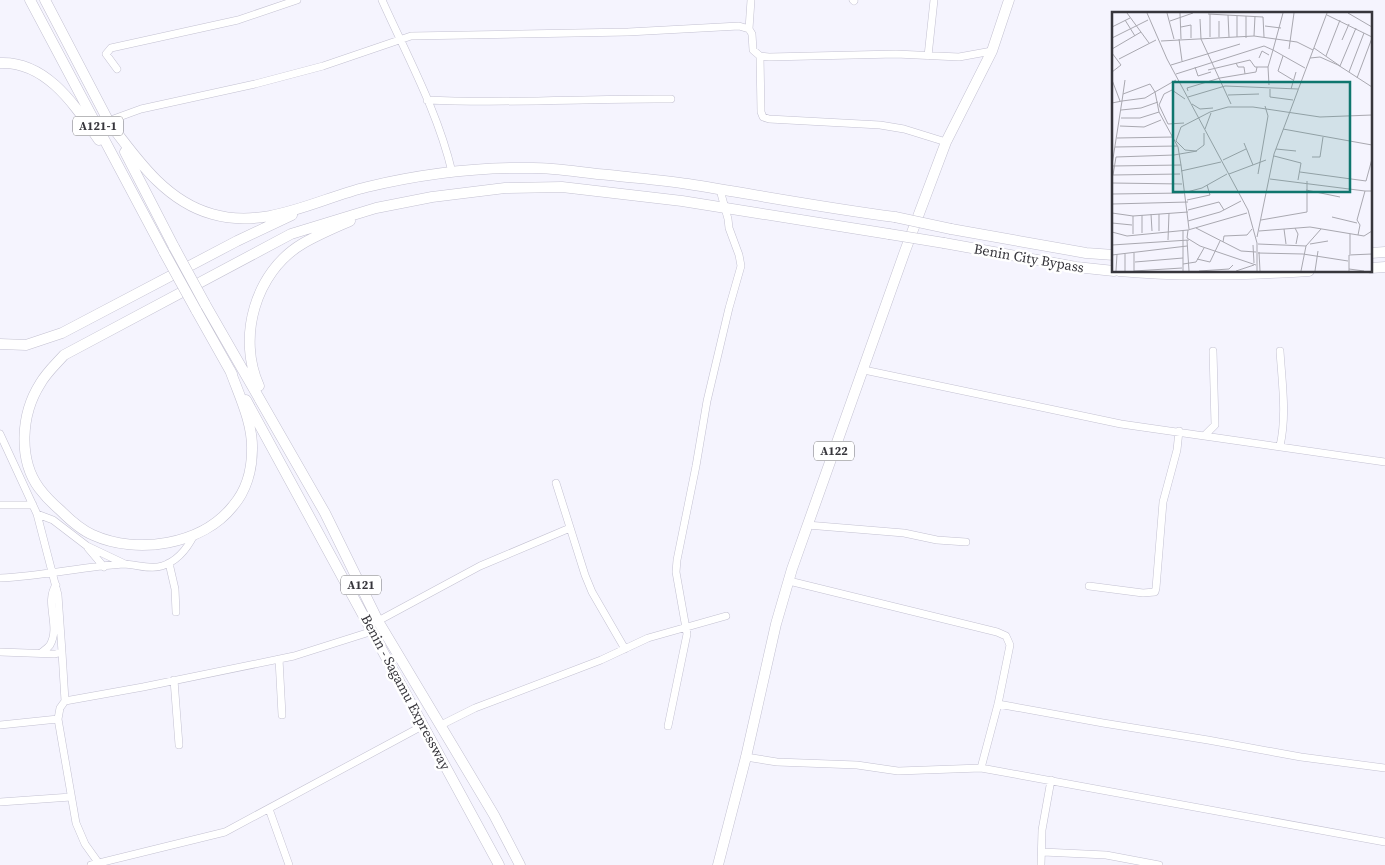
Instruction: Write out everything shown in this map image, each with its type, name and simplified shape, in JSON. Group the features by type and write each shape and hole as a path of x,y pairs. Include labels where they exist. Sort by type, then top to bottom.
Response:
{"highway":[{"name":"A121-1","path":"30,0 122,170 169,249"},
{"name":"A121-1","path":"45,0 108,121 169,249"},
{"name":"A122","path":"718,865 746,757 776,624 807,525 946,142 992,50 1009,0"},
{"path":"0,63 18,64 30,68 66,94 122,170"},
{"path":"108,121 140,165 169,192 212,214 256,219 284,213 322,201"},
{"name":"Benin City Bypass","path":"322,201 366,187 452,172 535,168 686,184 810,206 895,218 1086,253 1112,255"},
{"name":"Benin City Bypass","path":"376,208 432,197 505,188 562,187 725,208 944,243 1076,267 1112,271"},
{"path":"0,344 26,345 62,333 237,241 322,201"},
{"path":"280,434 254,376 249,348 252,314 262,289 270,274 280,262 301,245 376,208"},
{"path":"230,370 250,425 253,449 248,478 242,492 232,507 218,521 194,534 155,545 133,545 93,535 71,521 39,488 27,462 24,428 40,383 64,355 290,234 376,208"},
{"name":"A121","path":"169,249 201,307 280,434 326,513 378,620 494,815 520,865"},
{"path":"1372,253 1385,252"},
{"path":"1372,268 1385,267"},
{"path":"1128,272 1156,275 1228,275 1289,272"},
{"name":"Benin - Sagamu Expressway","path":"201,307 230,370 499,865"}],"street":[{"path":"117,69 106,54 111,48 238,20 297,0"},
{"path":"382,0 427,100 452,172"},
{"path":"751,0 749,29 752,34 753,50 760,56 896,54 959,57 992,50"},
{"path":"928,56 934,0"},
{"path":"108,121 141,109 255,84 322,66 411,36 628,32 739,26 749,29"},
{"path":"760,56 761,112 763,117 769,119 880,125 904,129 946,142"},
{"path":"427,100 459,102 609,98 671,99"},
{"path":"668,726 687,634 676,572 677,560 707,401 741,266 720,190"},
{"path":"1205,435 1214,425 1215,419 1213,351"},
{"path":"1280,351 1284,429 1280,446"},
{"path":"864,370 1121,424 1385,462"},
{"path":"1090,586 1143,594 1155,592 1163,502 1179,443 1179,431"},
{"path":"0,435 38,514 56,585 65,701 60,708 58,719 76,823 85,844 100,864"},
{"path":"556,483 592,592 625,649"},
{"path":"0,505 33,505"},
{"path":"38,514 53,520 87,546 104,566"},
{"path":"807,525 904,532 937,540 966,542"},
{"path":"378,620 480,566 570,528"},
{"path":"0,578 126,564 151,567 161,566 169,563 187,549 194,534"},
{"path":"87,546 126,564"},
{"path":"169,563 175,589 176,612"},
{"path":"789,580 997,632 1006,636 1010,645 998,704 981,768"},
{"path":"41,653 50,645 53,632 50,598 51,592 56,585"},
{"path":"441,725 475,708 601,660 648,638 726,616"},
{"path":"65,701 279,659 318,649 373,631"},
{"path":"0,652 55,654 62,652"},
{"path":"279,659 282,715"},
{"path":"174,680 179,745"},
{"path":"998,704 1103,724 1302,757 1385,768"},
{"path":"0,725 58,719"},
{"path":"91,865 225,832 424,725"},
{"path":"746,757 777,762 857,765 898,770 981,768 1385,842"},
{"path":"1041,865 1043,852 1042,830 1051,780"},
{"path":"0,802 71,798"},
{"path":"269,809 290,865"},
{"path":"1043,852 1106,856 1159,865"}]}
